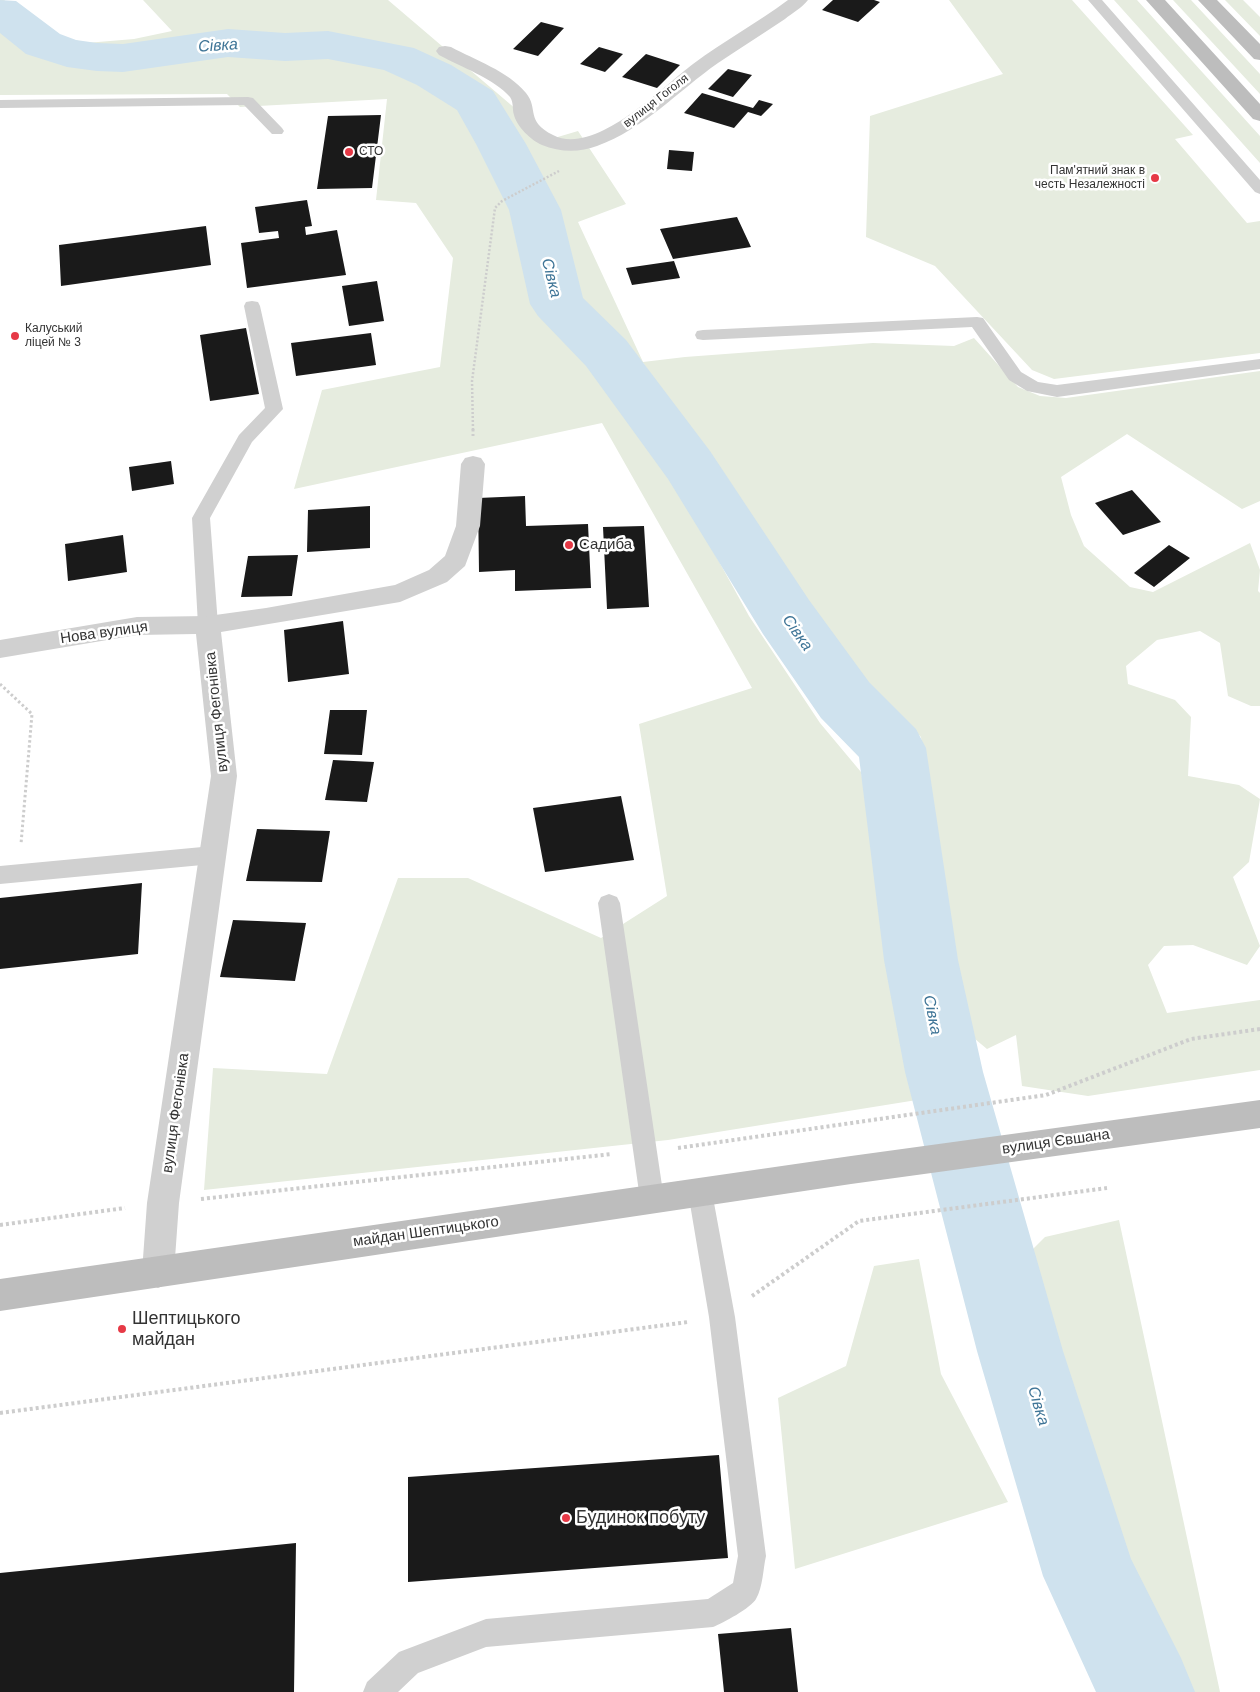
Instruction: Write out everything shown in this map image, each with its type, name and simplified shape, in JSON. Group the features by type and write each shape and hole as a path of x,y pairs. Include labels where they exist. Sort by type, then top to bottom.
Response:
{"main road":[{"path":"1155,0 1260,115"},
{"path":"1207,0 1260,55"},
{"name":"вулиця Євшана","path":"851,1170 1260,1114"},
{"name":"майдан Шептицького","path":"0,1295 851,1170"}],"street":[{"name":"вулиця Гоголя","path":"444,51 511,89 522,102 524,118 532,128 548,141 564,144 582,144 624,127 698,69 799,0"},
{"path":"208,625 266,617 400,593 438,576 456,560 468,526 473,464"},
{"name":"Нова вулиця","path":"0,649 137,626 208,625"},
{"name":"вулиця Фегонівка","path":"158,1272 162,1203 224,776 208,625"}],"lane":[{"path":"1095,0 1260,189"},
{"path":"0,104 248,101 277,131"},
{"path":"208,625 201,518 245,439 274,409 252,306"},
{"path":"703,334 977,322 1015,376 1033,387 1057,392 1260,364"},
{"path":"9,874 213,855"},
{"path":"609,903 652,1199"},
{"path":"377,1692 409,1662 486,1633 712,1613 745,1591 752,1556 722,1317 700,1192"}],"path":[{"path":"473,464 472,381 495,208 502,201 547,178"},
{"path":"0,684 32,714 9,874"},
{"path":"0,1225 162,1203 644,1150 701,1146 1046,1095 1191,1040 1260,1029"},
{"path":"0,1413 722,1317 859,1221 1107,1188"}],"shaded area":[{"path":"0,0 4,0 45,32 86,43 134,39 172,31 143,0 388,0 551,139 578,131 626,204 578,222 643,362 685,357 873,343 954,346 974,338 1018,387 1040,396 1066,398 1260,371 1260,501 1242,509 1127,434 1061,477 1071,515 1084,546 1130,587 1153,592 1250,543 1260,570 1258,591 1260,593 1260,706 1251,706 1228,696 1220,643 1200,631 1157,640 1126,666 1128,684 1175,700 1191,717 1188,776 1239,785 1260,799 1249,862 1233,877 1260,946 1247,965 1193,945 1164,946 1148,965 1167,1013 1260,1000 1260,1070 1088,1096 1022,1086 1016,1035 987,1049 951,1019 921,737 831,649 786,573 643,363 616,402 662,458 749,616 820,723 861,772 908,1034 923,1099 668,1140 204,1190 213,1068 327,1074 398,878 468,878 601,938 667,896 639,724 752,688 602,423 294,489 322,390 440,367 453,258 416,203 376,200 387,99 240,107 227,94 0,95"},
{"path":"949,0 1072,0 1193,135 1175,139 1247,223 1260,221 1260,353 1054,379 1032,370 935,266 866,237 870,116 1003,74"},
{"path":"1114,0 1137,0 1260,136 1260,163"},
{"path":"1173,0 1191,0 1260,74 1260,94"},
{"path":"1225,0 1243,0 1260,17 1260,36"},
{"path":"1119,1220 1220,1692 1170,1692 1088,1518 1016,1266 1045,1237"},
{"path":"919,1259 941,1374 1008,1502 795,1569 778,1398 846,1366 874,1266"}],"building":[{"path":"833,0 874,0 880,2 858,22 822,10"},
{"path":"541,22 564,28 538,56 513,49"},
{"path":"599,47 623,54 605,72 580,64"},
{"path":"646,54 680,65 657,88 622,77"},
{"path":"728,69 752,75 733,97 708,89"},
{"path":"702,93 753,108 759,100 773,104 761,116 748,112 734,128 684,113"},
{"name":"СТО","path":"381,115 372,188 317,189 328,116"},
{"path":"669,150 694,152 692,171 667,169"},
{"path":"307,200 312,226 305,227 306,235 337,230 346,275 247,288 241,243 279,238 278,231 259,233 255,207"},
{"path":"737,217 751,247 673,259 660,229"},
{"path":"206,226 211,265 61,286 59,245"},
{"path":"674,261 680,278 632,285 626,268"},
{"path":"377,281 384,321 349,326 342,286"},
{"path":"246,328 259,394 210,401 200,335"},
{"path":"371,333 376,365 296,376 291,343"},
{"path":"171,461 174,484 132,491 129,467"},
{"path":"1132,490 1161,522 1123,535 1095,503"},
{"path":"525,496 526,526 588,524 591,588 515,591 515,570 479,572 478,498"},
{"path":"370,506 370,548 307,552 308,510"},
{"path":"644,526 649,607 607,609 603,527"},
{"path":"123,535 127,572 68,581 65,544"},
{"path":"1169,545 1190,558 1154,587 1134,573"},
{"path":"298,555 292,596 241,597 248,556"},
{"path":"343,621 349,674 288,682 284,630"},
{"path":"330,710 367,710 362,755 324,754"},
{"path":"333,760 374,762 367,802 325,800"},
{"path":"621,796 634,860 545,872 533,808"},
{"path":"257,829 330,831 322,882 246,881"},
{"path":"142,883 138,954 0,969 0,898"},
{"path":"233,920 306,923 295,981 220,977"},
{"name":"Будинок побуту","path":"719,1455 728,1558 408,1582 408,1477"},
{"path":"296,1543 294,1692 0,1692 0,1573"},
{"path":"791,1628 798,1692 724,1692 718,1634"}],"waterway":[{"name":"Сівка","path":"0,11 43,44 67,53 123,58 228,43 285,47 328,45 397,58 434,75 476,101 501,144 535,210 557,304 606,353 689,465 786,617 845,700 892,748 921,960 944,1072 1020,1351 1090,1576 1147,1692"}],"place":[{"name":"СТО","path":"349,152"},
{"name":"Пам'ятний знак в честь Незалежності","path":"1155,178"},
{"name":"Калуський ліцей № 3","path":"15,336"},
{"name":"Садиба","path":"569,545"},
{"name":"Шептицького майдан","path":"122,1329"},
{"name":"Будинок побуту","path":"566,1518"}]}
